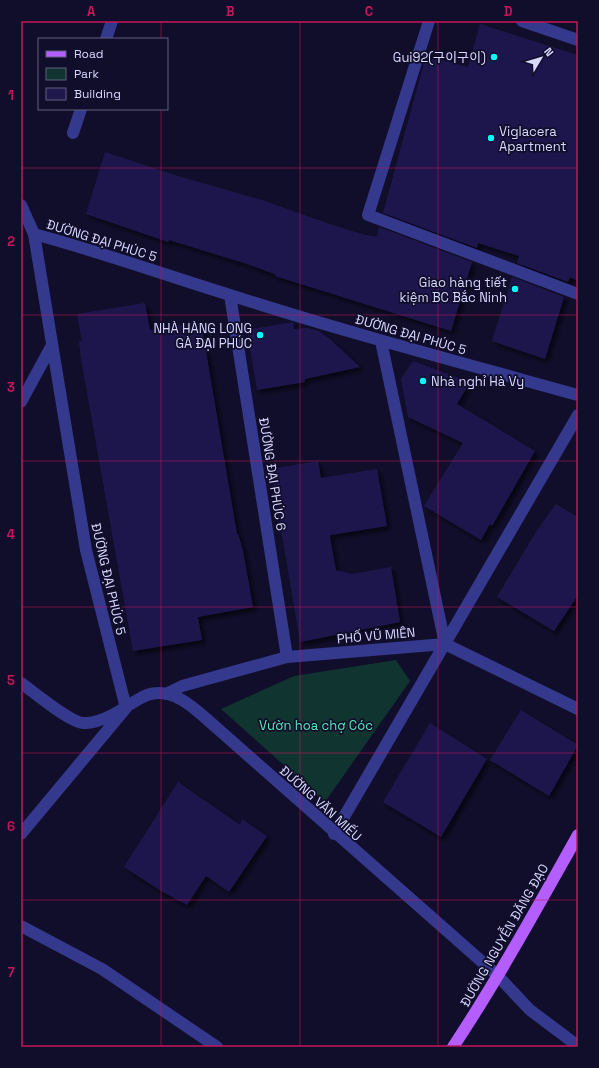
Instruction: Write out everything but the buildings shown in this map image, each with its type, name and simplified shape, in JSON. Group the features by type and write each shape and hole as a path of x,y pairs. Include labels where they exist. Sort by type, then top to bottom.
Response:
{"main road":[{"name":"ĐƯỜNG NGUYỄN ĐĂNG ĐẠO","path":"453,1047 498,975 578,835"}],"street":[{"path":"106,38 112,21"},
{"path":"429,21 368,215 578,294"},
{"path":"522,21 578,40"},
{"path":"73,133 82,110"},
{"path":"21,205 34,234"},
{"name":"ĐƯỜNG ĐẠI PHÚC 5","path":"126,708 86,550 34,234 90,249 230,296 578,395"},
{"name":"ĐƯỜNG ĐẠI PHÚC 6","path":"230,296 287,657"},
{"path":"381,340 445,644"},
{"path":"21,402 52,345"},
{"path":"334,834 578,415"},
{"path":"445,644 578,709"},
{"name":"PHỐ VŨ MIÊN","path":"166,694 182,686 287,657 445,644"},
{"path":"21,684 71,719 83,723 100,720 147,696 160,692 166,694"},
{"name":"ĐƯỜNG VĂN MIẾU","path":"166,694 173,695 193,708 334,834 498,975 530,1010 578,1046"},
{"path":"21,834 126,708"},
{"path":"21,926 102,969 217,1047"}],"green space":[{"name":"Vườn hoa chợ Cóc","path":"396,660 410,681 325,802 221,709 294,676"}],"place":[{"name":"Gui92(구이구이)","path":"494,57"},
{"name":"Viglacera Apartment","path":"491,138"},
{"name":"Giao hàng tiết kiệm BC Bắc Ninh","path":"515,289"},
{"name":"NHÀ HÀNG LONG GÀ ĐẠI PHÚC","path":"260,335"},
{"name":"Nhà nghỉ Hà Vy","path":"423,381"}]}
